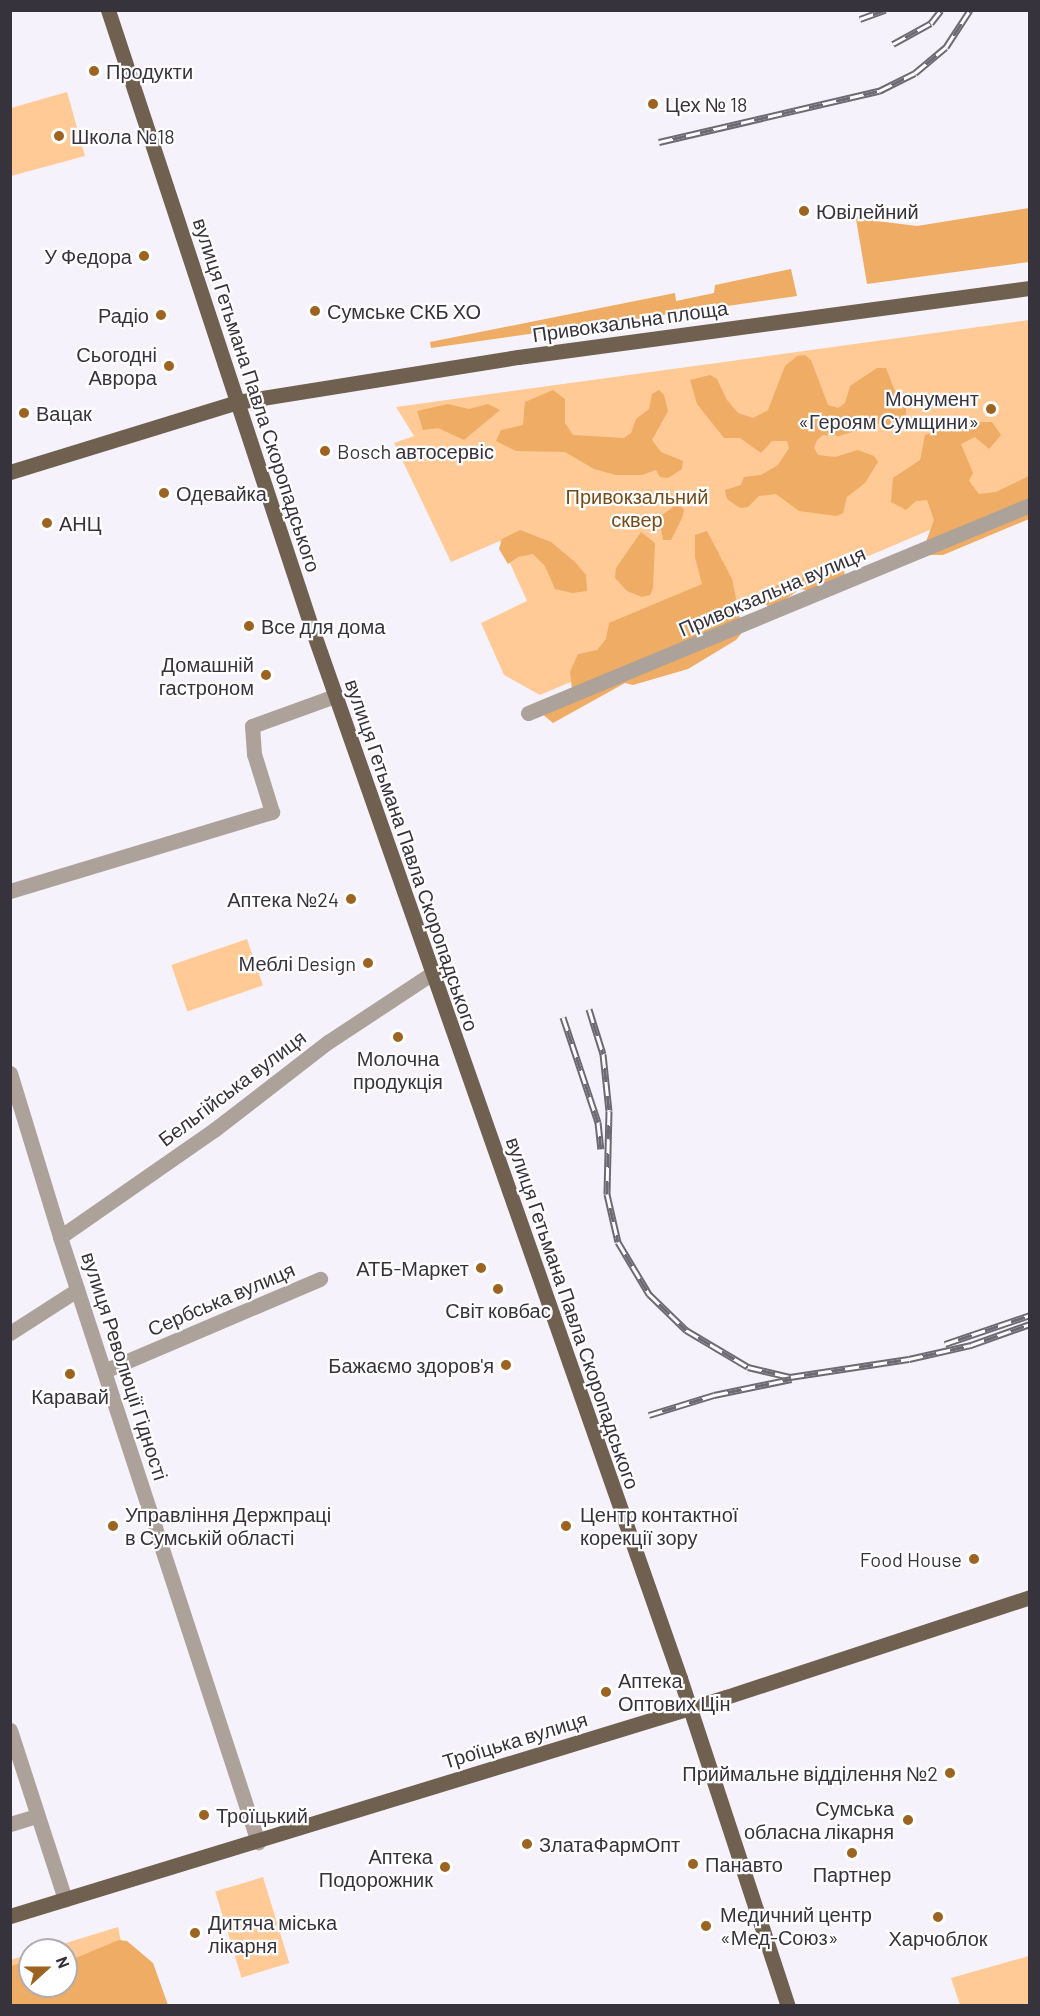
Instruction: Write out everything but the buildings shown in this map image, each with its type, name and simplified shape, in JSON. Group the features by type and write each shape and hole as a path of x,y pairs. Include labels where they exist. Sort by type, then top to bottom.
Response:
{"main road":[{"name":"вулиця Гетьмана Павла Скоропадського","path":"108,10 335,696 430,974 689,1708 788,2006"},
{"name":"Привокзальна площа","path":"10,472 237,402 518,357 1029,288"},
{"name":"Троїцька вулиця","path":"10,1916 258,1842 689,1708 1029,1597"}],"street":[{"name":"Привокзальна вулиця","path":"528,713 1029,505"},
{"path":"10,891 272,812 254,754 252,726 335,696"},
{"name":"Бельгійська вулиця","path":"60,1237 214,1130 328,1042 430,974"},
{"name":"вулиця Революції Гідності","path":"10,1073 77,1290 258,1842"},
{"name":"Сербська вулиця","path":"104,1371 320,1279"},
{"path":"10,1333 77,1290"},
{"path":"10,1730 65,1899"},
{"path":"10,1824 37,1816"}],"green space":[{"path":"67,92 85,156 11,176 11,108"},
{"name":"Привокзальний сквер","path":"1029,320 1029,488 540,695 504,675 481,623 527,601 500,541 451,562 394,443 414,436 396,407"},
{"path":"247,939 263,985 187,1011 171,965"},
{"path":"263,1877 289,1963 241,1978 215,1892"},
{"path":"118,1927 134,2005 11,2005 10,1960 18,1958 18,1998 78,1998 78,1939"},
{"path":"1029,1956 1029,2005 960,2005 951,1978"}],"shaded area":[{"path":"854,207 877,221 917,226 1029,208 1029,262 867,284"},
{"path":"791,269 797,296 431,348 430,342 675,293 676,301 714,293 715,285"},
{"path":"805,355 811,360 828,405 838,408 845,403 850,386 877,368 886,368 894,389 906,400 906,416 903,424 896,426 879,424 839,436 823,435 817,440 814,448 818,455 835,457 858,450 874,456 878,462 865,483 847,497 843,513 837,516 799,511 776,494 759,496 748,507 740,508 727,499 725,490 741,485 744,477 761,475 778,465 789,448 787,441 772,441 761,453 740,438 724,438 697,404 690,380 710,375 717,379 727,400 738,413 753,418 768,410 785,366 797,356"},
{"path":"553,390 565,399 565,423 573,435 624,438 631,433 636,419 649,409 652,394 659,390 664,395 668,411 652,440 661,452 683,461 682,469 668,478 660,477 656,470 642,475 616,475 594,469 565,452 516,451 496,441 501,430 523,425 525,402"},
{"path":"448,404 469,409 488,404 500,410 464,440 438,428 423,430 417,411"},
{"path":"963,422 992,422 1001,435 989,449 975,437 961,444 973,473 969,481 979,494 996,492 1029,476 1029,519 943,555 928,555 924,547 934,520 927,500 916,501 906,510 891,502 893,478 920,460 925,435"},
{"path":"679,503 684,510 682,518 671,540 663,540 659,517"},
{"path":"520,530 551,542 575,562 586,575 587,591 572,593 555,589 545,566 533,554 518,557 508,564 499,549 502,539"},
{"path":"707,531 732,579 740,618 741,634 736,640 688,669 633,685 625,683 553,723 541,713 572,689 570,672 578,654 597,650 606,639 609,623 702,584 695,557 695,535"},
{"path":"641,532 655,543 653,588 650,595 642,597 627,591 615,578 616,568"},
{"path":"828,562 844,569 845,578 816,592 800,589 774,608 766,605 766,596 784,579 801,579"},
{"path":"119,1940 127,1941 153,1963 168,2005 11,2005 11,1966 18,1964 18,1998 78,1998 78,1957"}],"railway":[{"path":"860,19 885,10"},
{"path":"893,44 931,23 941,10"},
{"path":"659,142 879,91 915,73 946,47 970,10"},
{"path":"589,1009 603,1054 609,1111 607,1194 618,1242 649,1294 686,1330 748,1367 790,1377 909,1359 971,1345 1030,1324"},
{"path":"563,1017 598,1122 601,1149"},
{"path":"945,1344 1030,1315"},
{"path":"649,1415 714,1395 791,1379"}],"place":[{"name":"Продукти","path":"94,71"},
{"name":"Цех № 18","path":"653,104"},
{"name":"Школа №18","path":"59,136"},
{"name":"Ювілейний","path":"804,211"},
{"name":"У Федора","path":"144,256"},
{"name":"Сумське СКБ ХО","path":"315,311"},
{"name":"Радіо","path":"161,315"},
{"name":"Сьогодні Аврора","path":"169,366"},
{"name":"Монумент «Героям Сумщини»","path":"991,409"},
{"name":"Вацак","path":"24,413"},
{"name":"Bosch автосервіс","path":"325,451"},
{"name":"Одевайка","path":"164,493"},
{"name":"АНЦ","path":"47,523"},
{"name":"Все для дома","path":"249,626"},
{"name":"Домашній гастроном","path":"266,675"},
{"name":"Аптека №24","path":"351,899"},
{"name":"Меблі Design","path":"368,963"},
{"name":"Молочна продукція","path":"398,1037"},
{"name":"АТБ-Маркет","path":"481,1268"},
{"name":"Світ ковбас","path":"498,1289"},
{"name":"Бажаємо здоров'я","path":"506,1365"},
{"name":"Каравай","path":"70,1374"},
{"name":"Управління Держпраці в Сумській області","path":"113,1526"},
{"name":"Центр контактної корекції зору","path":"566,1526"},
{"name":"Food House","path":"974,1559"},
{"name":"Аптека Оптових Цін","path":"606,1692"},
{"name":"Приймальне відділення №2","path":"950,1773"},
{"name":"Троїцький","path":"204,1815"},
{"name":"Сумська обласна лікарня","path":"908,1820"},
{"name":"ЗлатаФармОпт","path":"527,1844"},
{"name":"Партнер","path":"852,1853"},
{"name":"Панавто","path":"693,1864"},
{"name":"Аптека Подорожник","path":"445,1867"},
{"name":"Харчоблок","path":"938,1917"},
{"name":"Медичний центр «Мед-Союз»","path":"706,1926"},
{"name":"Дитяча міська лікарня","path":"195,1933"}]}
